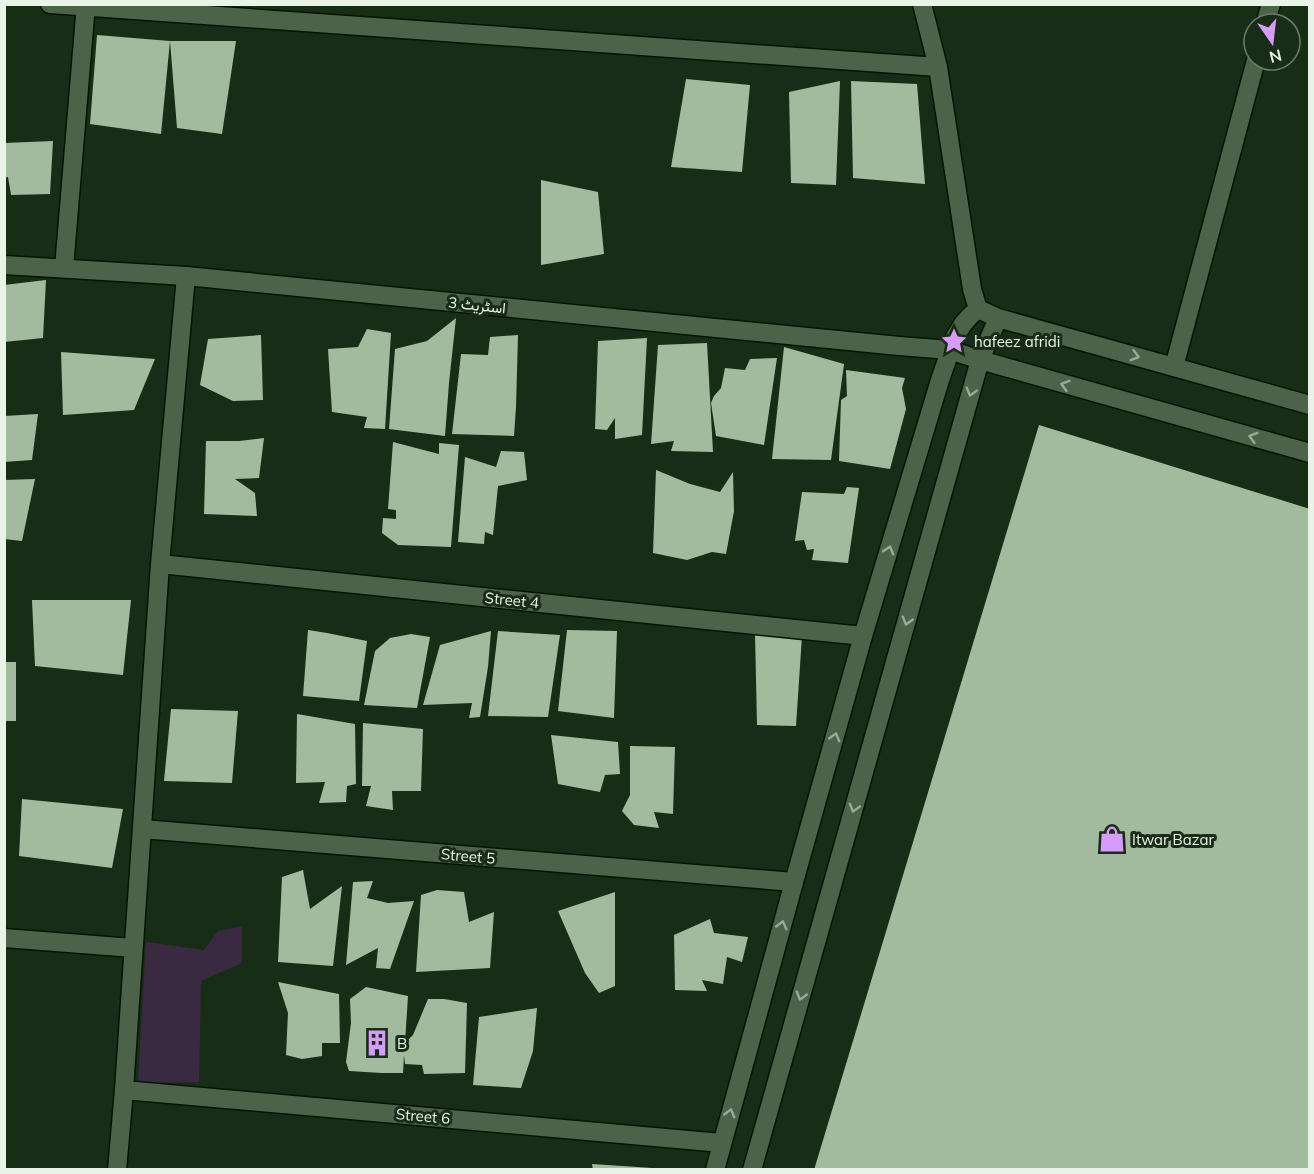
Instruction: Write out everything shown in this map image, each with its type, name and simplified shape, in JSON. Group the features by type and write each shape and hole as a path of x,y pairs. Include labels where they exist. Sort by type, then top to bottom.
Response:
{"street":[{"path":"50,4 938,67"},
{"path":"922,4 938,67 972,289 978,309 998,318 1310,405"},
{"path":"64,268 86,6"},
{"path":"1174,367 1253,72"},
{"name":"اسٹریٹ 3","path":"4,264 186,276 950,350 1310,453"},
{"path":"117,1170 160,564 186,276"},
{"path":"715,1170 863,636 950,350 963,324 978,309"},
{"path":"752,1170 980,360 998,318"},
{"name":"Street 4","path":"160,564 863,636"},
{"name":"Street 5","path":"142,829 794,882"},
{"path":"4,938 133,948"},
{"name":"Street 6","path":"124,1090 722,1143"}],"shaded area":[{"path":"242,926 242,963 201,981 199,1082 138,1083 146,942 204,950 218,931"}],"building":[{"path":"97,35 170,41 161,134 90,124"},
{"path":"170,41 236,41 222,134 177,128"},
{"path":"686,79 750,85 742,172 671,167"},
{"path":"840,81 836,185 791,183 789,92"},
{"path":"851,81 917,84 925,184 853,178"},
{"path":"53,141 50,194 11,195 8,177 4,178 4,143"},
{"path":"541,180 598,192 604,254 541,265"},
{"path":"46,280 43,338 4,342 4,285"},
{"path":"456,318 445,436 389,429 395,349 427,341"},
{"path":"367,329 391,333 385,429 364,428 367,417 332,412 328,349 358,347"},
{"path":"261,335 263,400 233,401 200,385 208,339"},
{"path":"518,335 514,436 452,434 461,354 488,355 490,337"},
{"path":"647,338 642,435 615,439 615,418 607,430 595,429 598,341"},
{"path":"707,343 713,452 671,451 674,441 651,444 658,345"},
{"path":"784,347 844,364 831,460 772,459"},
{"path":"61,352 155,359 134,410 63,415"},
{"path":"777,358 764,445 716,436 711,403 721,388 725,368 745,370 750,359"},
{"path":"846,370 905,378 902,388 906,409 890,469 839,461 841,400 847,396"},
{"path":"38,414 32,460 4,462 4,416"},
{"name":"Itwar Bazar","path":"1039,425 1310,509 1310,1170 814,1170"},
{"path":"264,438 259,478 235,479 255,493 257,516 204,514 206,441"},
{"path":"393,442 439,454 439,443 459,445 451,547 398,545 382,533 383,518 396,519 396,510 388,509"},
{"path":"501,451 524,452 527,480 498,486 493,535 485,532 484,544 458,542 465,457 496,467"},
{"path":"656,470 690,484 720,492 733,472 734,511 726,554 712,552 687,560 653,553"},
{"path":"35,479 22,541 4,539 4,480"},
{"path":"847,487 859,488 848,563 812,560 814,549 807,550 804,540 795,541 802,492 844,494"},
{"path":"32,600 131,600 123,675 35,666"},
{"path":"308,630 367,641 359,701 303,696"},
{"path":"567,630 617,631 614,718 558,711"},
{"path":"491,631 480,717 469,718 472,703 423,705 440,645"},
{"path":"498,631 560,635 548,717 488,716"},
{"path":"411,634 430,637 417,708 364,705 375,651 390,638"},
{"path":"755,634 802,636 796,726 757,725"},
{"path":"4,662 16,662 16,721 4,721"},
{"path":"171,709 238,711 232,783 164,781"},
{"path":"297,714 355,724 356,784 347,786 346,802 319,803 325,782 296,783"},
{"path":"363,723 423,729 421,791 392,791 393,810 366,806 371,786 362,786"},
{"path":"551,735 618,742 620,774 605,775 600,792 558,784"},
{"path":"630,746 675,747 673,814 654,812 659,828 634,825 622,811 630,795"},
{"path":"22,799 123,809 112,868 19,856"},
{"path":"303,870 310,909 342,886 333,966 278,962 282,877"},
{"path":"373,881 367,898 388,903 414,901 390,969 376,968 378,948 346,965 353,882"},
{"path":"437,890 464,892 469,922 494,912 490,968 416,972 421,895"},
{"path":"615,892 615,986 599,993 585,973 558,911"},
{"path":"710,919 714,933 748,937 742,962 727,957 723,984 702,980 707,991 675,990 674,935"},
{"path":"278,982 339,994 340,1043 322,1043 322,1056 302,1059 286,1055 288,1013"},
{"path":"366,987 408,996 405,1043 413,1035 428,999 467,1003 465,1073 424,1074 422,1065 405,1064 404,1055 403,1073 349,1071 346,1062 351,1023 350,999"},
{"path":"537,1008 533,1051 521,1088 473,1085 479,1017"},
{"path":"592,1164 652,1168 652,1170 593,1170"}],"place":[{"name":"hafeez afridi","path":"954,341"},
{"name":"Itwar Bazar","path":"1112,839"},
{"name":"B","path":"377,1043"}]}
